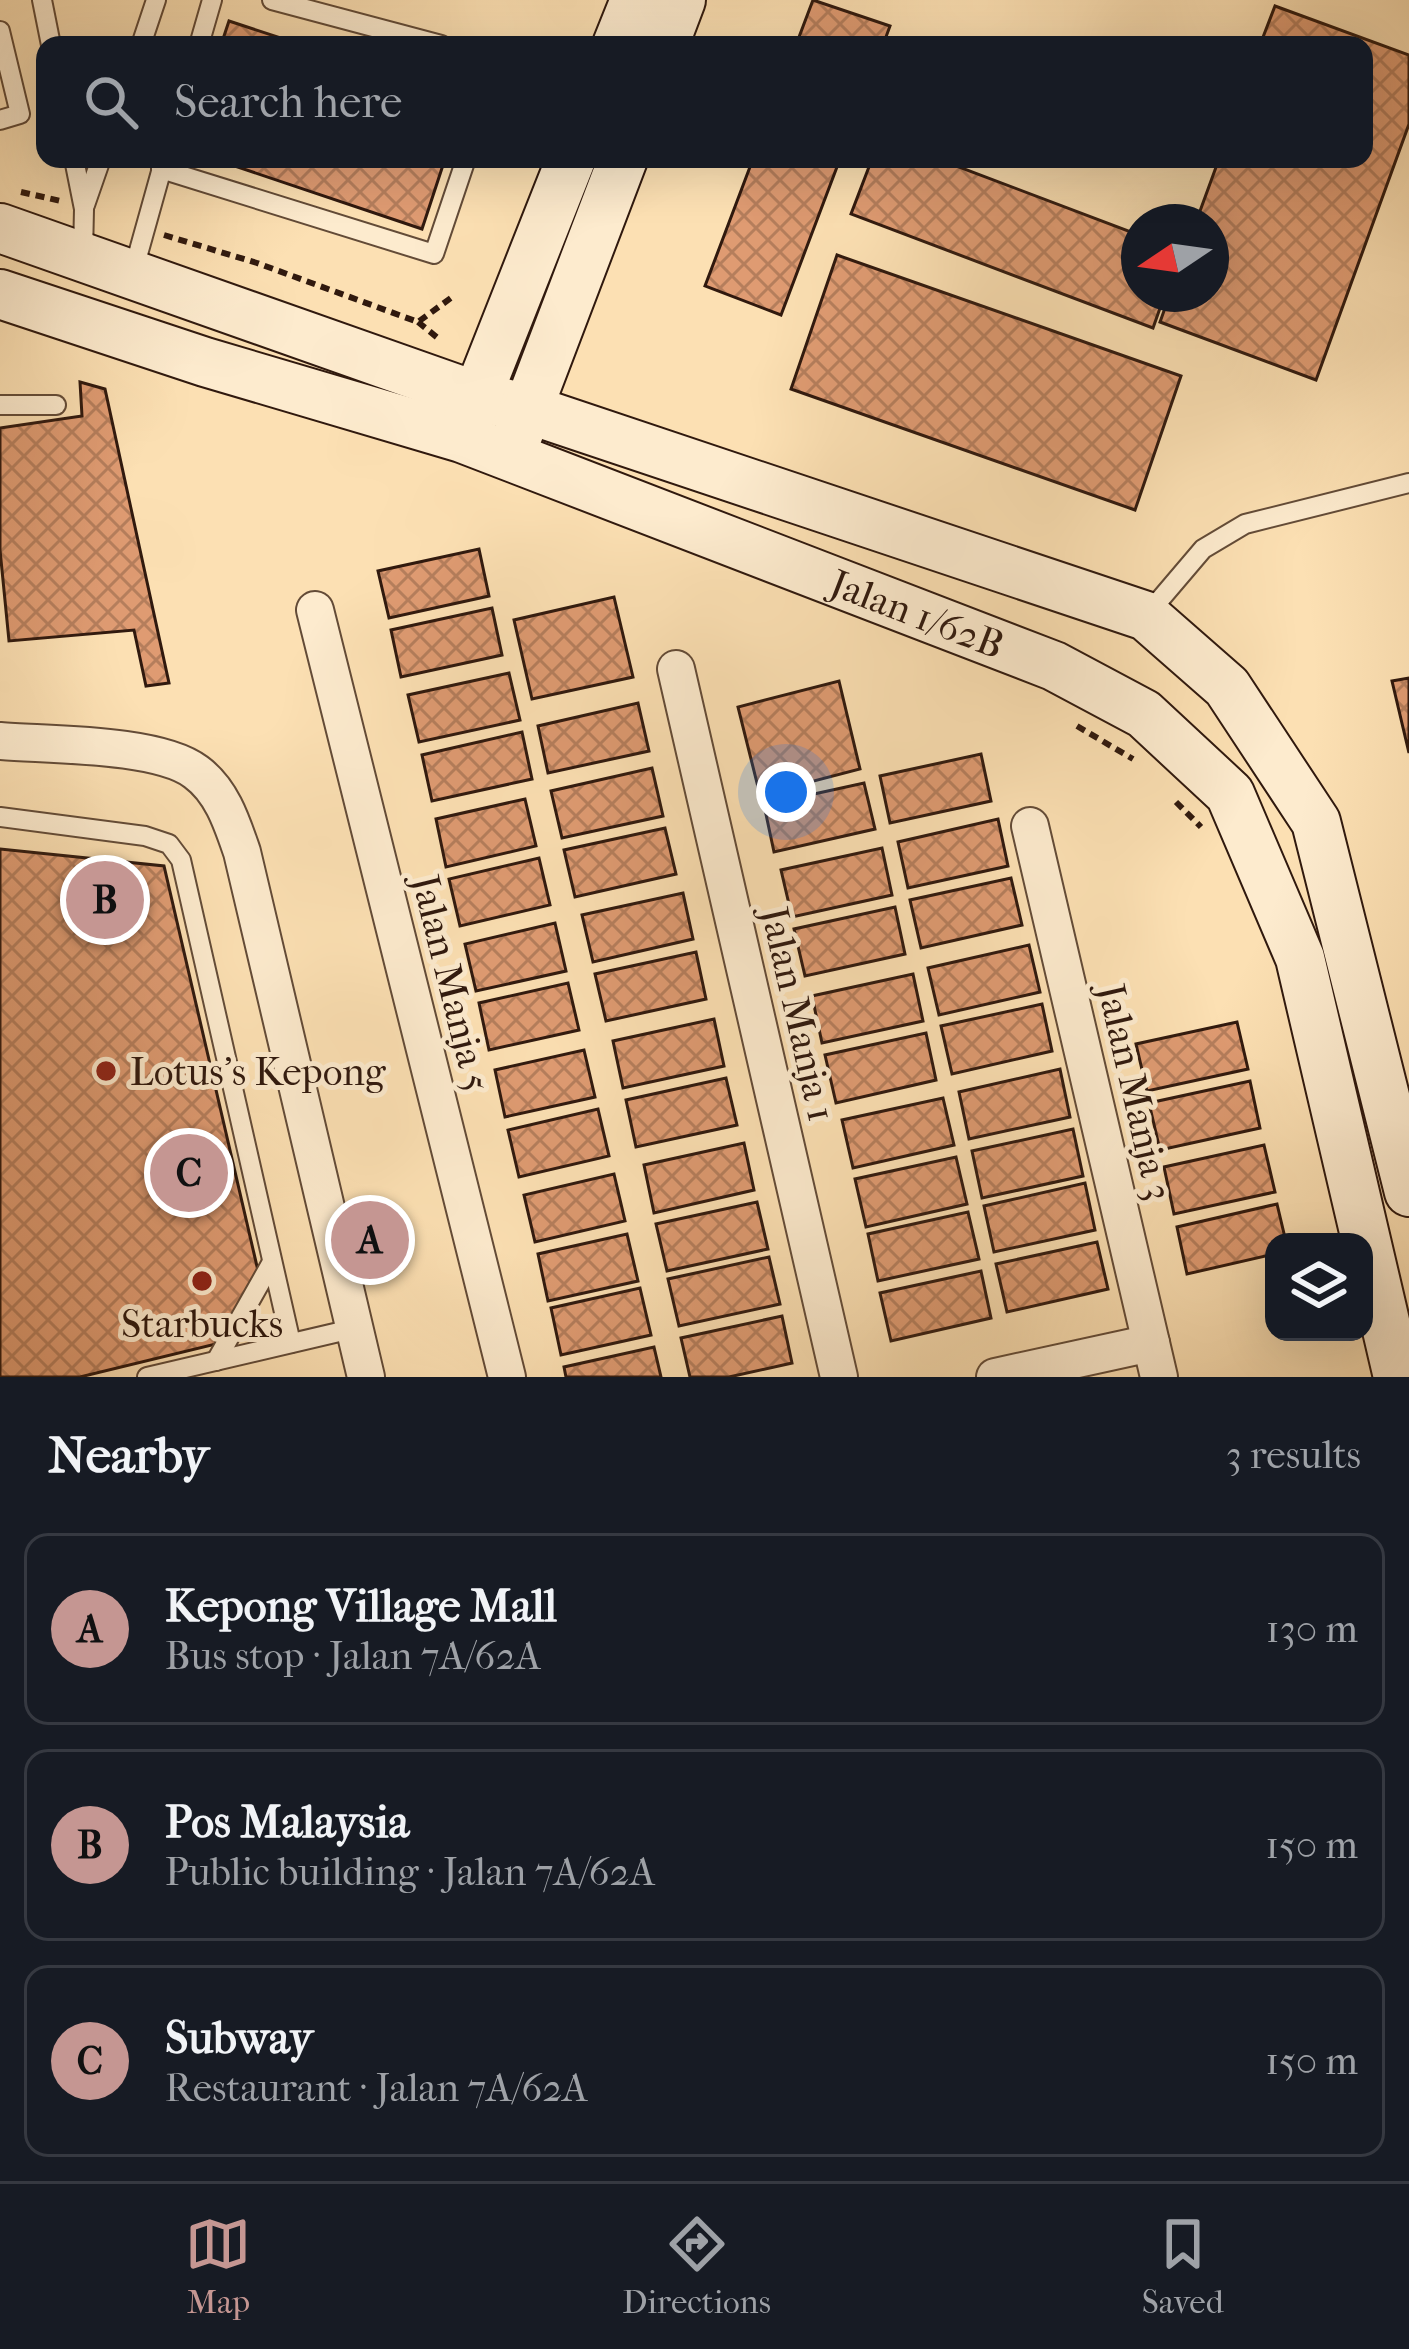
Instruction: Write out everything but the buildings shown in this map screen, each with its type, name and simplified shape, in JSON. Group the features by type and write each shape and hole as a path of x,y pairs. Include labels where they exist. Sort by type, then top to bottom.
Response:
{"main road":[{"path":"621,36 635,0"},
{"path":"667,36 681,0"},
{"path":"469,417 567,168"},
{"path":"510,456 620,168"},
{"name":"Jalan 1/62B","path":"8,209 138,251 469,417 510,456 1054,666 1144,714 1230,794 1300,958 1398,1377"},
{"name":"Jalan 1/62B","path":"0,294 206,362 469,417 528,409 1146,616 1227,687 1316,822 1409,1192"}],"street":[{"name":"Jalan Manja 5","path":"315,610 507,1377"},
{"name":"Jalan Manja 1","path":"676,669 839,1377"},
{"path":"0,741 143,752 195,770 228,809 366,1377"},
{"name":"Jalan Manja 3","path":"1030,826 1155,1360"},
{"path":"995,1377 1155,1360"}],"lane":[{"path":"42,0 49,36"},
{"path":"144,36 157,0"},
{"path":"202,36 212,0"},
{"path":"272,0 407,36"},
{"path":"0,31 20,114 0,121"},
{"path":"75,168 84,232"},
{"path":"84,232 99,168"},
{"path":"138,251 162,168"},
{"path":"175,168 434,254 463,168"},
{"path":"0,405 56,405"},
{"path":"1146,616 1203,549 1245,524 1409,483"},
{"path":"0,817 145,836 169,844 181,860 291,1343"},
{"path":"216,1360 272,1262"},
{"path":"147,1377 356,1328"}],"path":[{"path":"8,209 84,232"},
{"path":"138,251 257,263 418,322 455,296"},
{"path":"1059,716 1137,762"},
{"path":"1166,792 1211,837"}],"place":[{"name":"Pos Malaysia","path":"105,900"},
{"name":"Lotus's Kepong","path":"106,1071"},
{"name":"Subway","path":"189,1173"},
{"name":"Kepong Village Mall","path":"370,1240"},
{"name":"Starbucks","path":"202,1281"}]}
